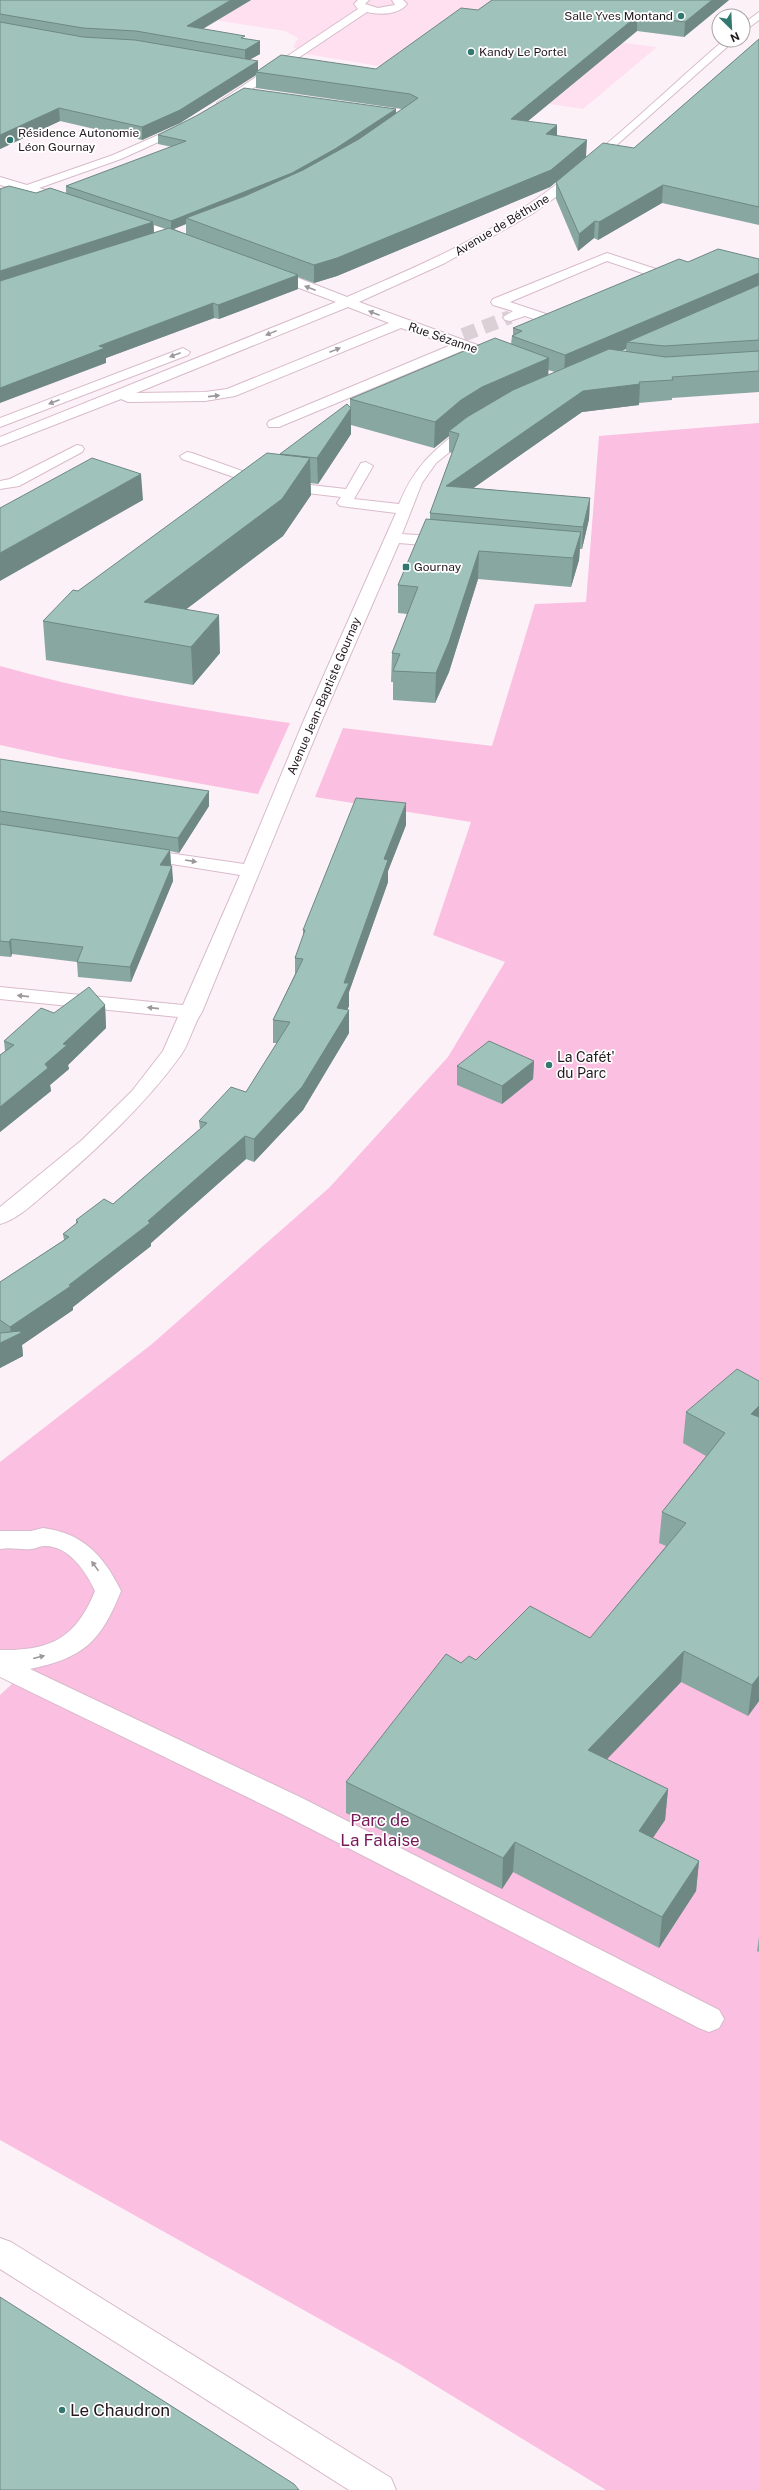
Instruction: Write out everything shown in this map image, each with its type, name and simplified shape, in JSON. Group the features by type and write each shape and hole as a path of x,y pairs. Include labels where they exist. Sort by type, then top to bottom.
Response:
{"street":[{"path":"212,111 364,4 393,9 402,5 398,0"},
{"path":"751,22 759,15"},
{"name":"Avenue de Béthune","path":"105,402 167,375 305,320 453,254 545,200 721,48"},
{"path":"254,68 270,71"},
{"path":"241,91 259,93"},
{"path":"0,198 117,157 194,121"},
{"path":"0,181 30,188 78,203"},
{"path":"113,215 198,245"},
{"path":"153,242 193,228"},
{"path":"578,308 549,320 498,302 607,257 658,274 629,286"},
{"name":"Rue Sézanne","path":"258,268 401,324 459,340 514,364"},
{"path":"510,317 525,311"},
{"path":"278,315 305,320"},
{"path":"0,442 105,402 139,396 212,396 230,393 401,324"},
{"path":"274,424 459,340"},
{"path":"0,423 197,346"},
{"path":"167,375 163,378 165,386 191,396"},
{"name":"Avenue Jean-Baptiste Gournay","path":"0,1217 90,1145 139,1095 173,1052 192,1012 313,720 419,475 431,460 466,430 489,416"},
{"path":"0,485 14,483 77,449"},
{"path":"187,456 265,484 350,494"},
{"path":"366,466 345,503 404,509"},
{"path":"393,538 464,544"},
{"path":"122,851 251,871"},
{"path":"0,993 192,1012"},
{"path":"0,1540 12,1538 31,1540 42,1537 77,1547 96,1567 108,1591 99,1614 91,1626 66,1647 32,1659 0,1660"},
{"path":"0,1666 97,1711 292,1806 709,2019"},
{"path":"0,2252 379,2490"}],"shaded area":[{"path":"87,0 640,0 601,40 657,47 583,109 395,81 410,71 306,54 293,47 298,38 285,31"}],"green space":[{"name":"Parc de La Falaise","path":"759,423 759,2490 606,2490 400,2364 0,2140 0,1695 12,1684 0,1675 0,1462 152,1344 329,1188 448,1057 505,962 433,935 471,822 315,797 343,728 492,746 535,604 586,602 599,436"},
{"path":"0,666 36,676 108,692 217,712 290,723 258,794 64,759 0,745"}],"building":[{"path":"0,0 231,0 187,26 245,36 241,38 260,41 245,50 136,31 83,28 0,14"},
{"path":"492,0 712,0 685,22 637,16 511,119 557,125 546,134 587,140 551,170 337,258 314,265 186,218 245,196 303,170 359,139 418,98 410,94 256,72 281,55 376,69 461,8 478,10"},
{"path":"0,22 83,37 135,40 258,61 180,110 142,127 59,108 0,135"},
{"path":"759,39 759,207 663,185 599,222 595,221 579,234 556,182 603,143 634,148 749,48 751,48 751,46"},
{"path":"244,88 396,109 335,149 292,173 171,221 66,186 186,141 158,135 196,116"},
{"path":"9,186 36,193 50,188 153,222 0,271 0,189"},
{"path":"169,228 298,275 218,305 213,303 99,346 105,348 0,388 0,281"},
{"path":"718,249 759,259 759,273 565,355 512,336 522,331 513,328 679,259 688,262"},
{"path":"759,285 759,340 664,346 627,342"},
{"path":"495,338 549,358 482,387 461,400 435,422 350,399"},
{"path":"609,349 666,357 759,351 759,371 672,377 673,380 639,382 640,384 583,391 446,486 590,498 583,527 430,513 459,434 449,431 467,417 513,390"},
{"path":"347,404 351,408 317,458 280,454"},
{"path":"267,453 310,458 282,499 144,602 219,615 191,647 43,621 73,590 78,591"},
{"path":"92,458 141,474 0,553 0,508"},
{"path":"426,519 581,532 573,558 479,551 449,642 436,673 393,671 400,654 392,653 418,587 398,585"},
{"path":"0,759 209,791 178,838 0,811"},
{"path":"356,798 406,803 384,859 388,860 344,983 349,983 337,1008 349,1010 302,1087 254,1139 245,1136 148,1221 150,1223 69,1285 71,1286 10,1327 0,1320 0,1282 69,1237 63,1234 78,1222 76,1220 104,1199 113,1204 207,1123 199,1121 231,1087 246,1092 290,1022 273,1020 303,959 295,958 305,930 303,930"},
{"path":"0,824 170,850 160,865 172,866 130,967 77,962 83,947 11,939 9,942 0,941"},
{"path":"89,987 105,1005 63,1044 67,1045 45,1064 48,1068 0,1107 0,1055 14,1045 4,1041 41,1008 54,1013"},
{"path":"489,1041 534,1061 502,1086 457,1066"},
{"path":"20,1331 21,1333 0,1343 0,1333"},
{"path":"737,1369 759,1381 759,1406 751,1414 759,1417 759,1676 752,1685 684,1651 588,1750 668,1789 639,1831 699,1861 662,1917 515,1842 503,1858 346,1782 446,1654 461,1663 469,1656 476,1660 530,1606 590,1638 686,1523 662,1512 725,1433 686,1412"},
{"name":"Le Chaudron","path":"0,2297 294,2484 299,2490 0,2490"}],"tunnel":[{"path":"463,335 510,317"}],"place":[{"name":"Salle Yves Montand","path":"681,16"},
{"name":"Kandy Le Portel","path":"471,52"},
{"name":"Résidence Autonomie Léon Gournay","path":"10,140"},
{"name":"Gournay","path":"406,567"},
{"name":"La Cafét' du Parc","path":"549,1065"},
{"name":"Le Chaudron","path":"62,2410"}]}
